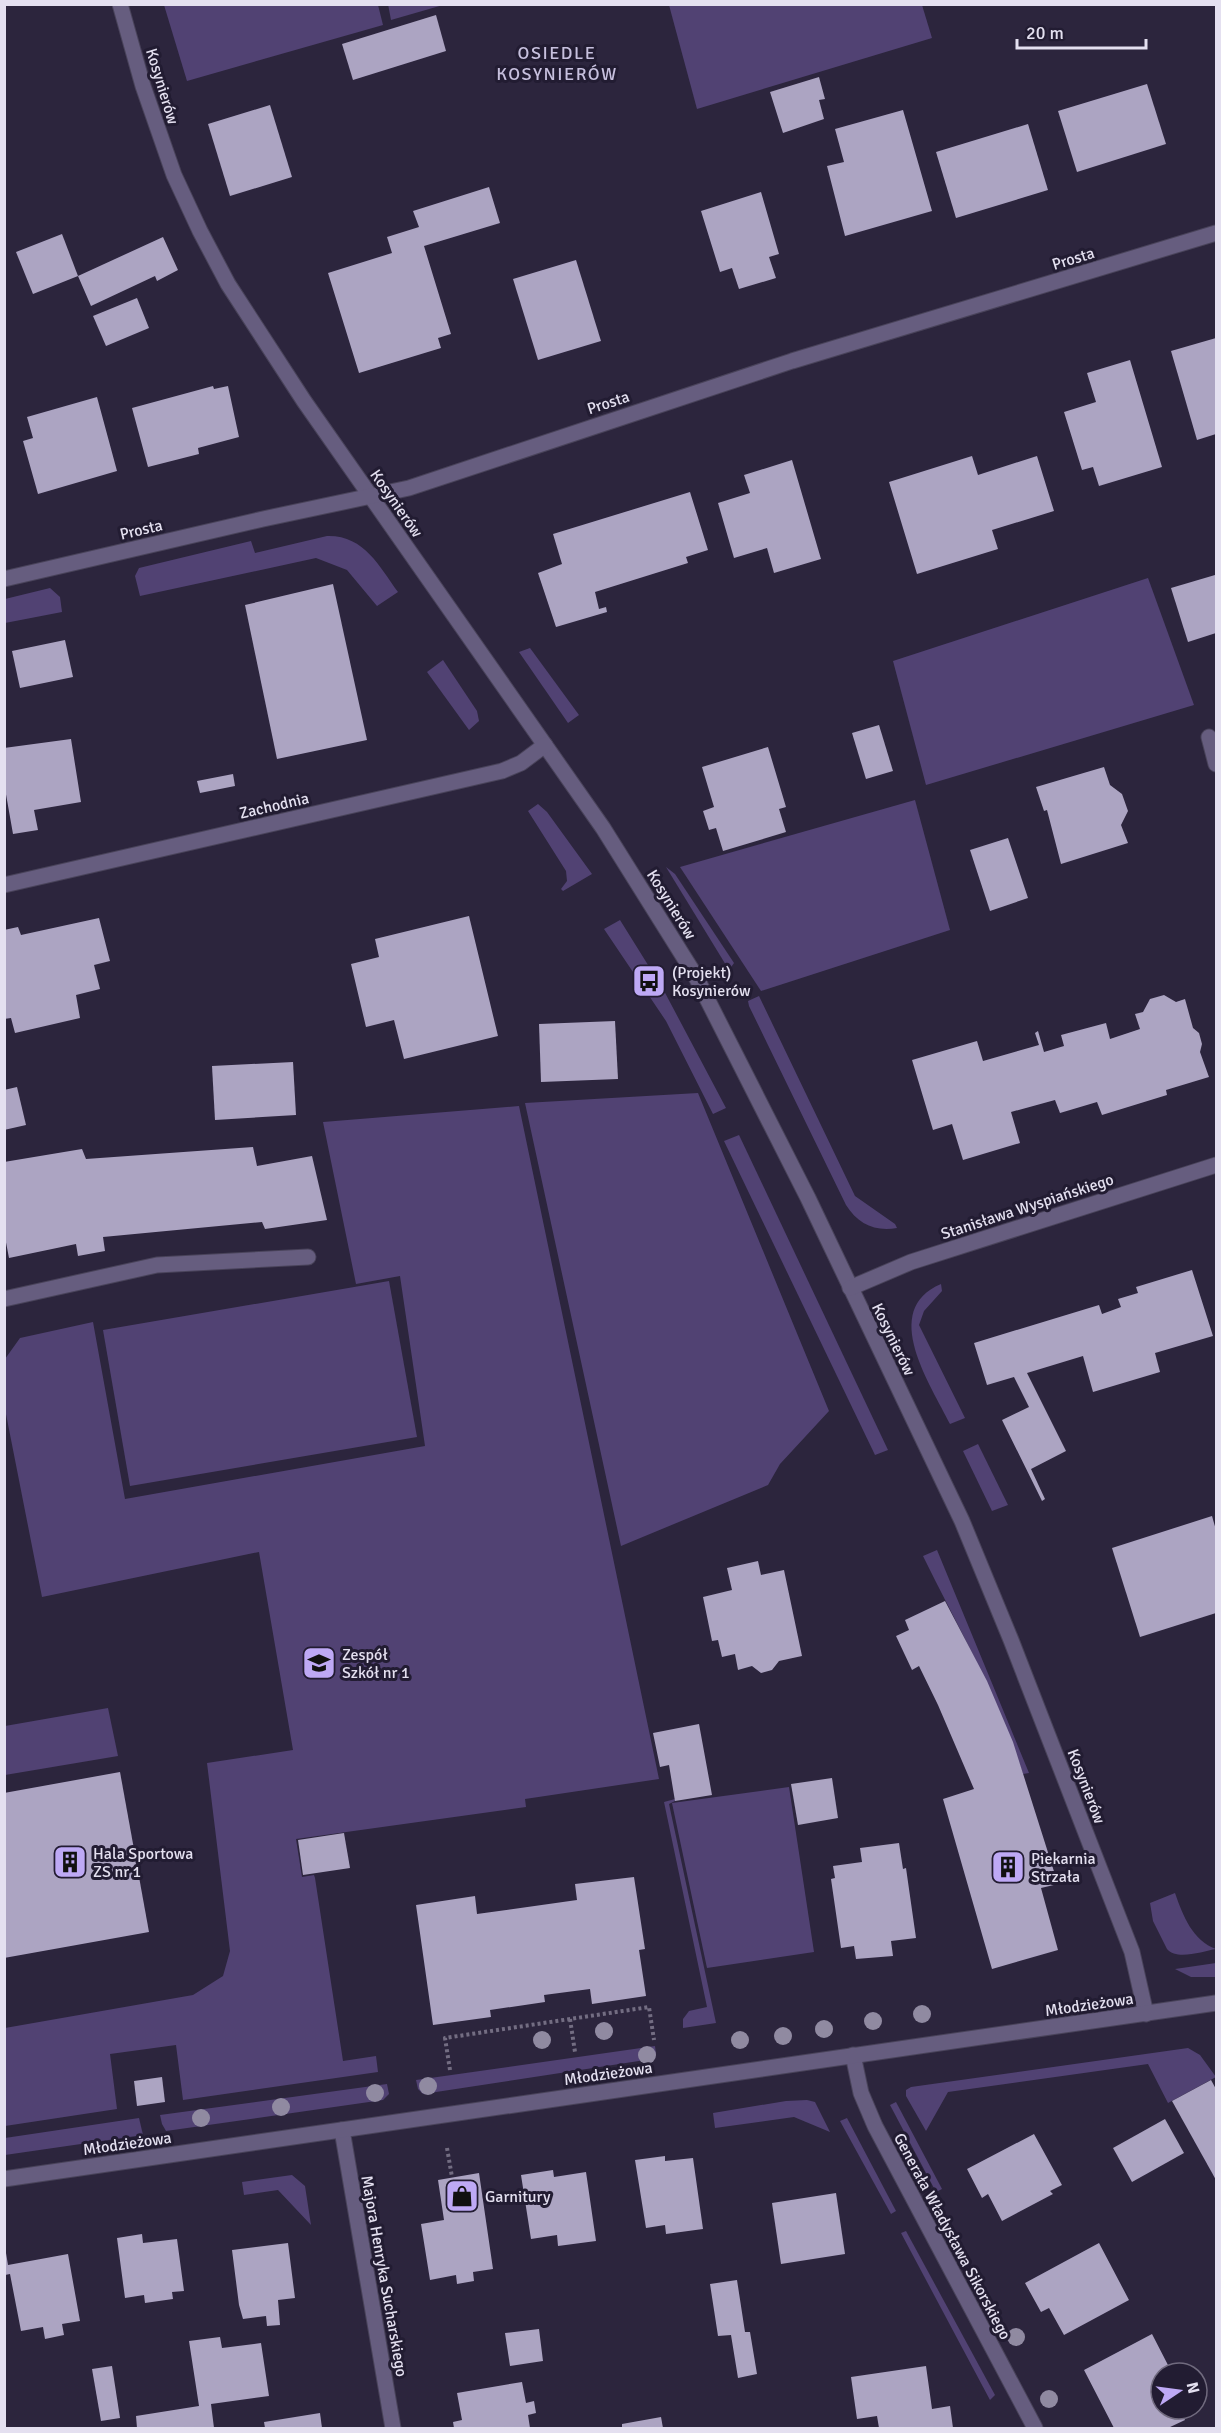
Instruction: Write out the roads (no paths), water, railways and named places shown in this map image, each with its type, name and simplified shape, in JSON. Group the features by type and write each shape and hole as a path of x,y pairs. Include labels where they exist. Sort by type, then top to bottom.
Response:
{"street":[{"name":"Kosynierów","path":"120,4 174,175 228,284 304,401 614,846 695,975 745,1071 962,1521 1011,1640 1132,1952 1146,2014"},
{"name":"Prosta","path":"4,579 369,495 409,488 792,361 1216,233"},
{"path":"1209,737 1216,764"},
{"name":"Zachodnia","path":"4,885 502,771 521,763 545,745"},
{"name":"Stanisława Wyspiańskiego","path":"850,1288 911,1262 1216,1165"},
{"path":"4,1299 157,1265 308,1257"},
{"name":"Młodzieżowa","path":"4,2179 1216,2004"},
{"name":"Generała Władysława Sikorskiego","path":"853,2055 861,2093 875,2126 1035,2428"},
{"name":"Majora Henryka Sucharskiego","path":"342,2130 393,2428"}],"place":[{"name":"(Projekt) Kosynierów","path":"649,981"},
{"name":"Zespół Szkół nr 1","path":"319,1663"},
{"name":"Hala Sportowa ZS nr 1","path":"70,1862"},
{"name":"Piekarnia Strzała","path":"1008,1867"},
{"name":"Garnitury","path":"462,2196"}],"district":[{"name":"OSIEDLE KOSYNIERÓW","path":"557,63"}]}
